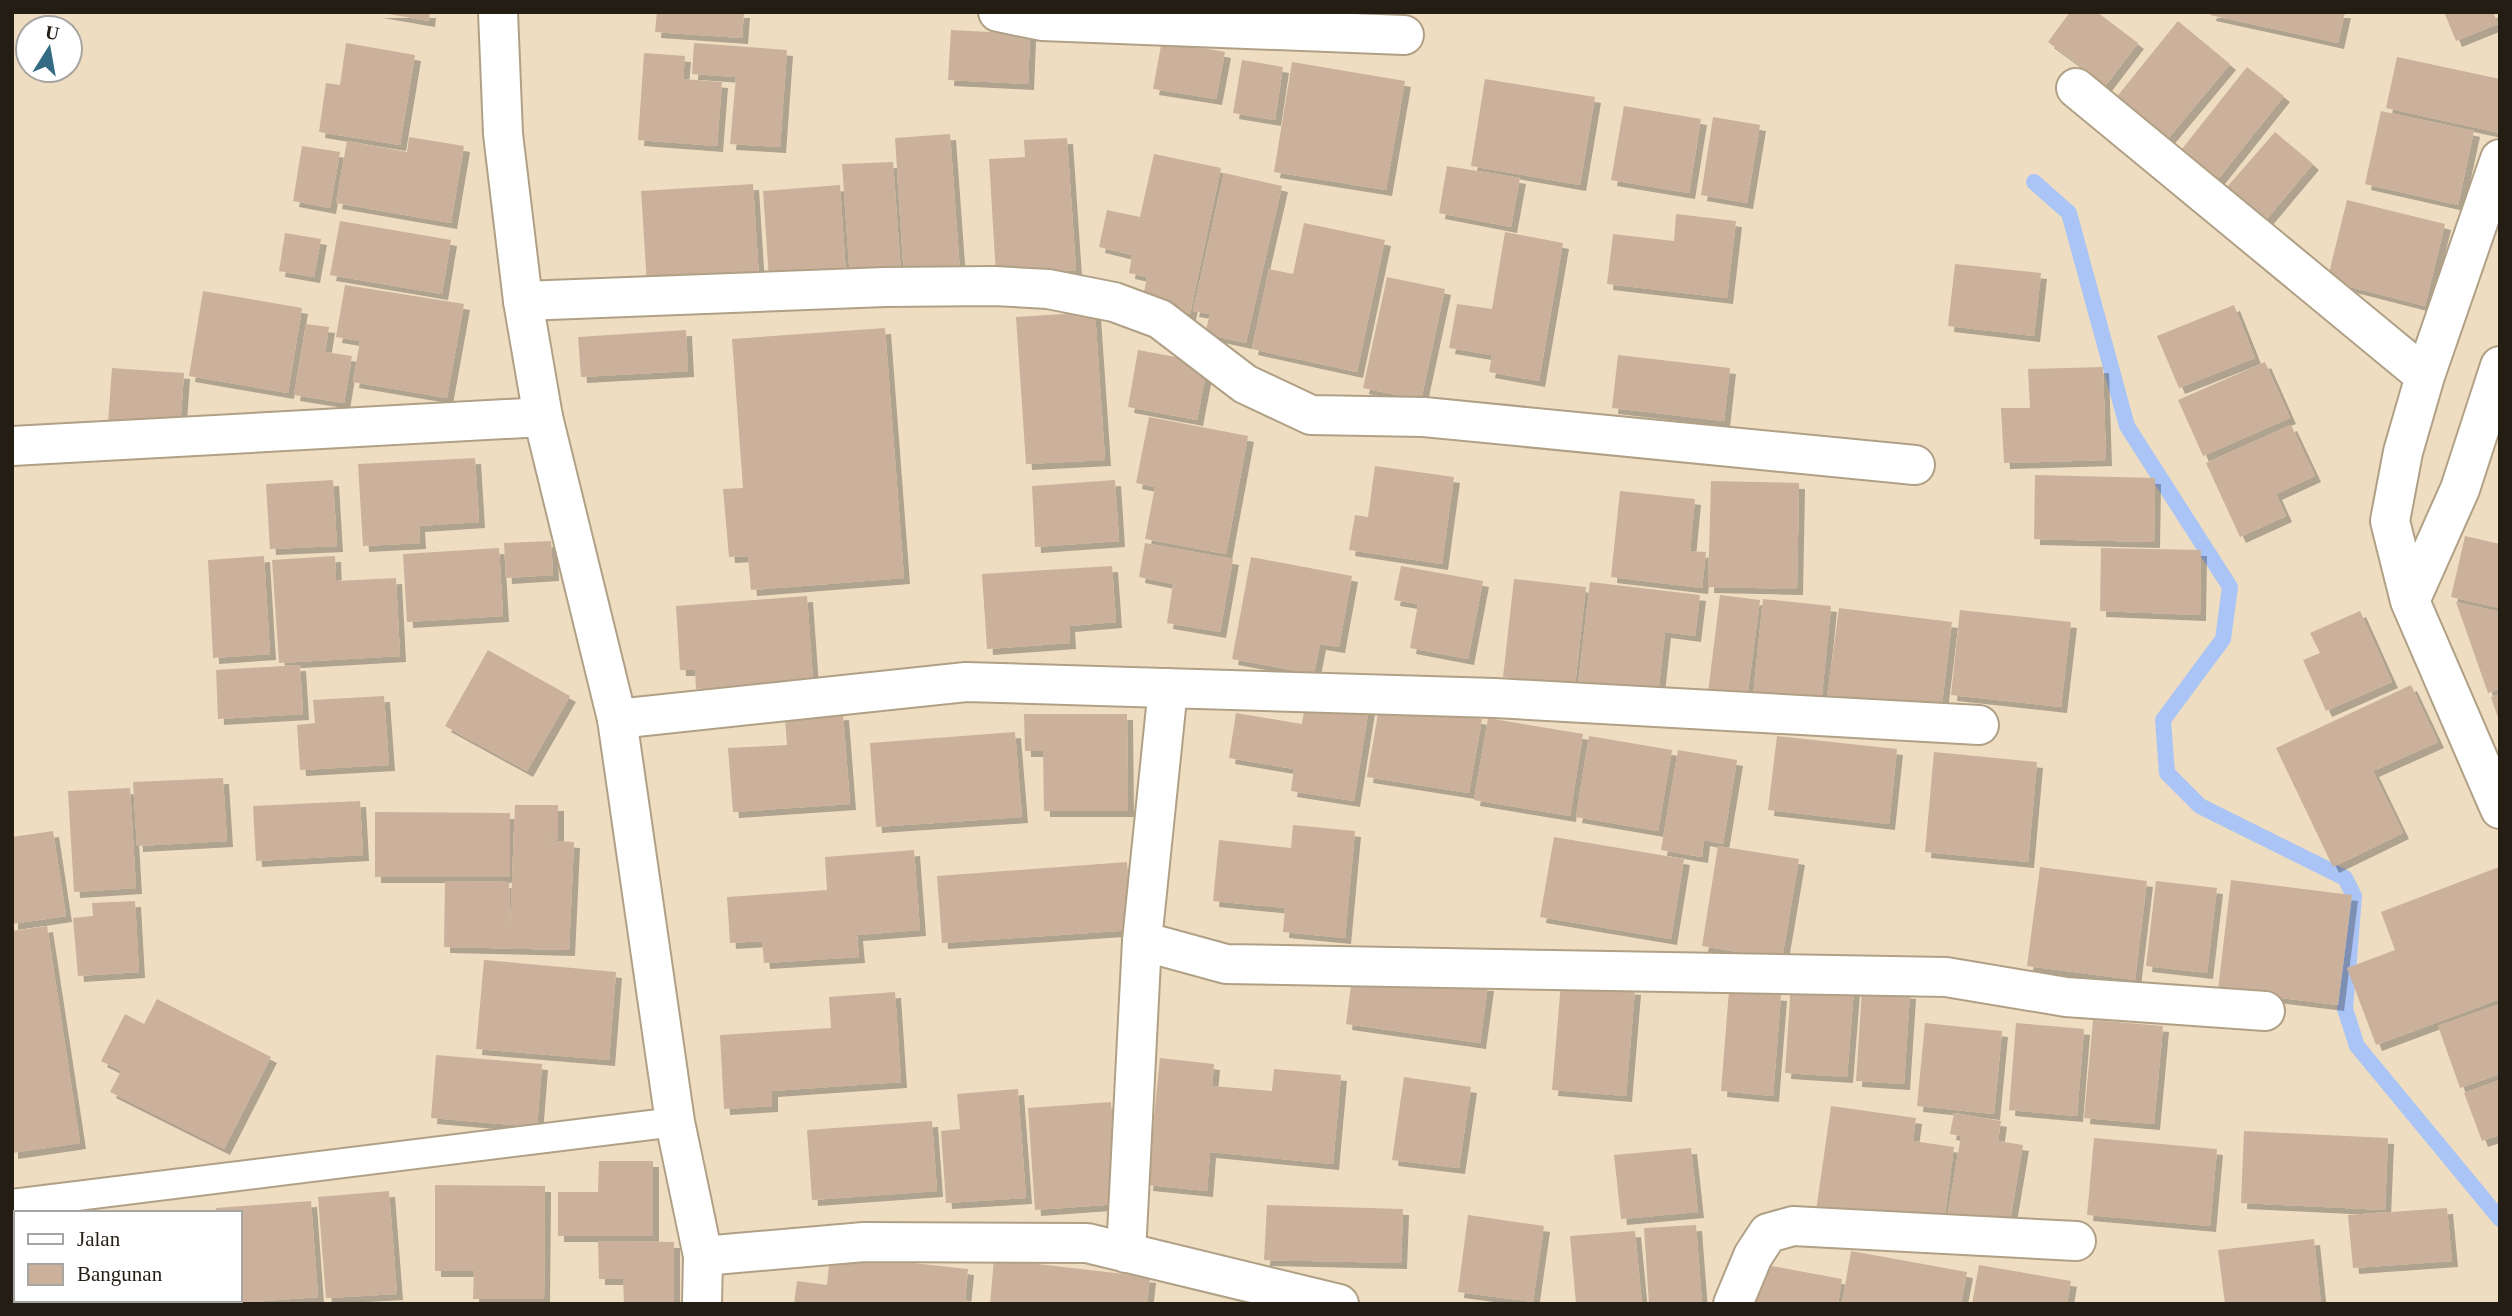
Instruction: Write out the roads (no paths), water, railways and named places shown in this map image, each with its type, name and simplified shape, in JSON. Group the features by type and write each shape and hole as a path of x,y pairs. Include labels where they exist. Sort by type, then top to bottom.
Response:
{"street":[{"path":"498,12 503,134 523,301 543,416 617,719 676,1122 703,1256 702,1304"},
{"path":"998,12 1042,21 1404,35"},
{"path":"2076,88 2425,376"},
{"path":"2500,159 2425,376 2403,452 2390,521 2410,601 2500,809"},
{"path":"523,301 898,287 994,286 1048,289 1114,302 1160,319 1245,384 1311,415 1424,417 1915,465"},
{"path":"2410,601 2460,489 2500,366"},
{"path":"12,446 543,416"},
{"path":"617,719 966,682 1495,698 1979,726"},
{"path":"1126,1252 1142,941 1168,688"},
{"path":"1142,941 1226,964 1946,976 2066,997 2265,1011"},
{"path":"1734,1304 1753,1256 1768,1233 1793,1226 2076,1241"},
{"path":"703,1256 864,1242 1087,1243 1339,1304"}],"lane":[{"path":"12,1204 676,1122"}],"waterway":[{"path":"2034,182 2069,213 2127,426 2230,587 2223,639 2163,720 2167,773 2200,806 2345,878 2354,896 2345,1009 2357,1046 2500,1219"}]}
